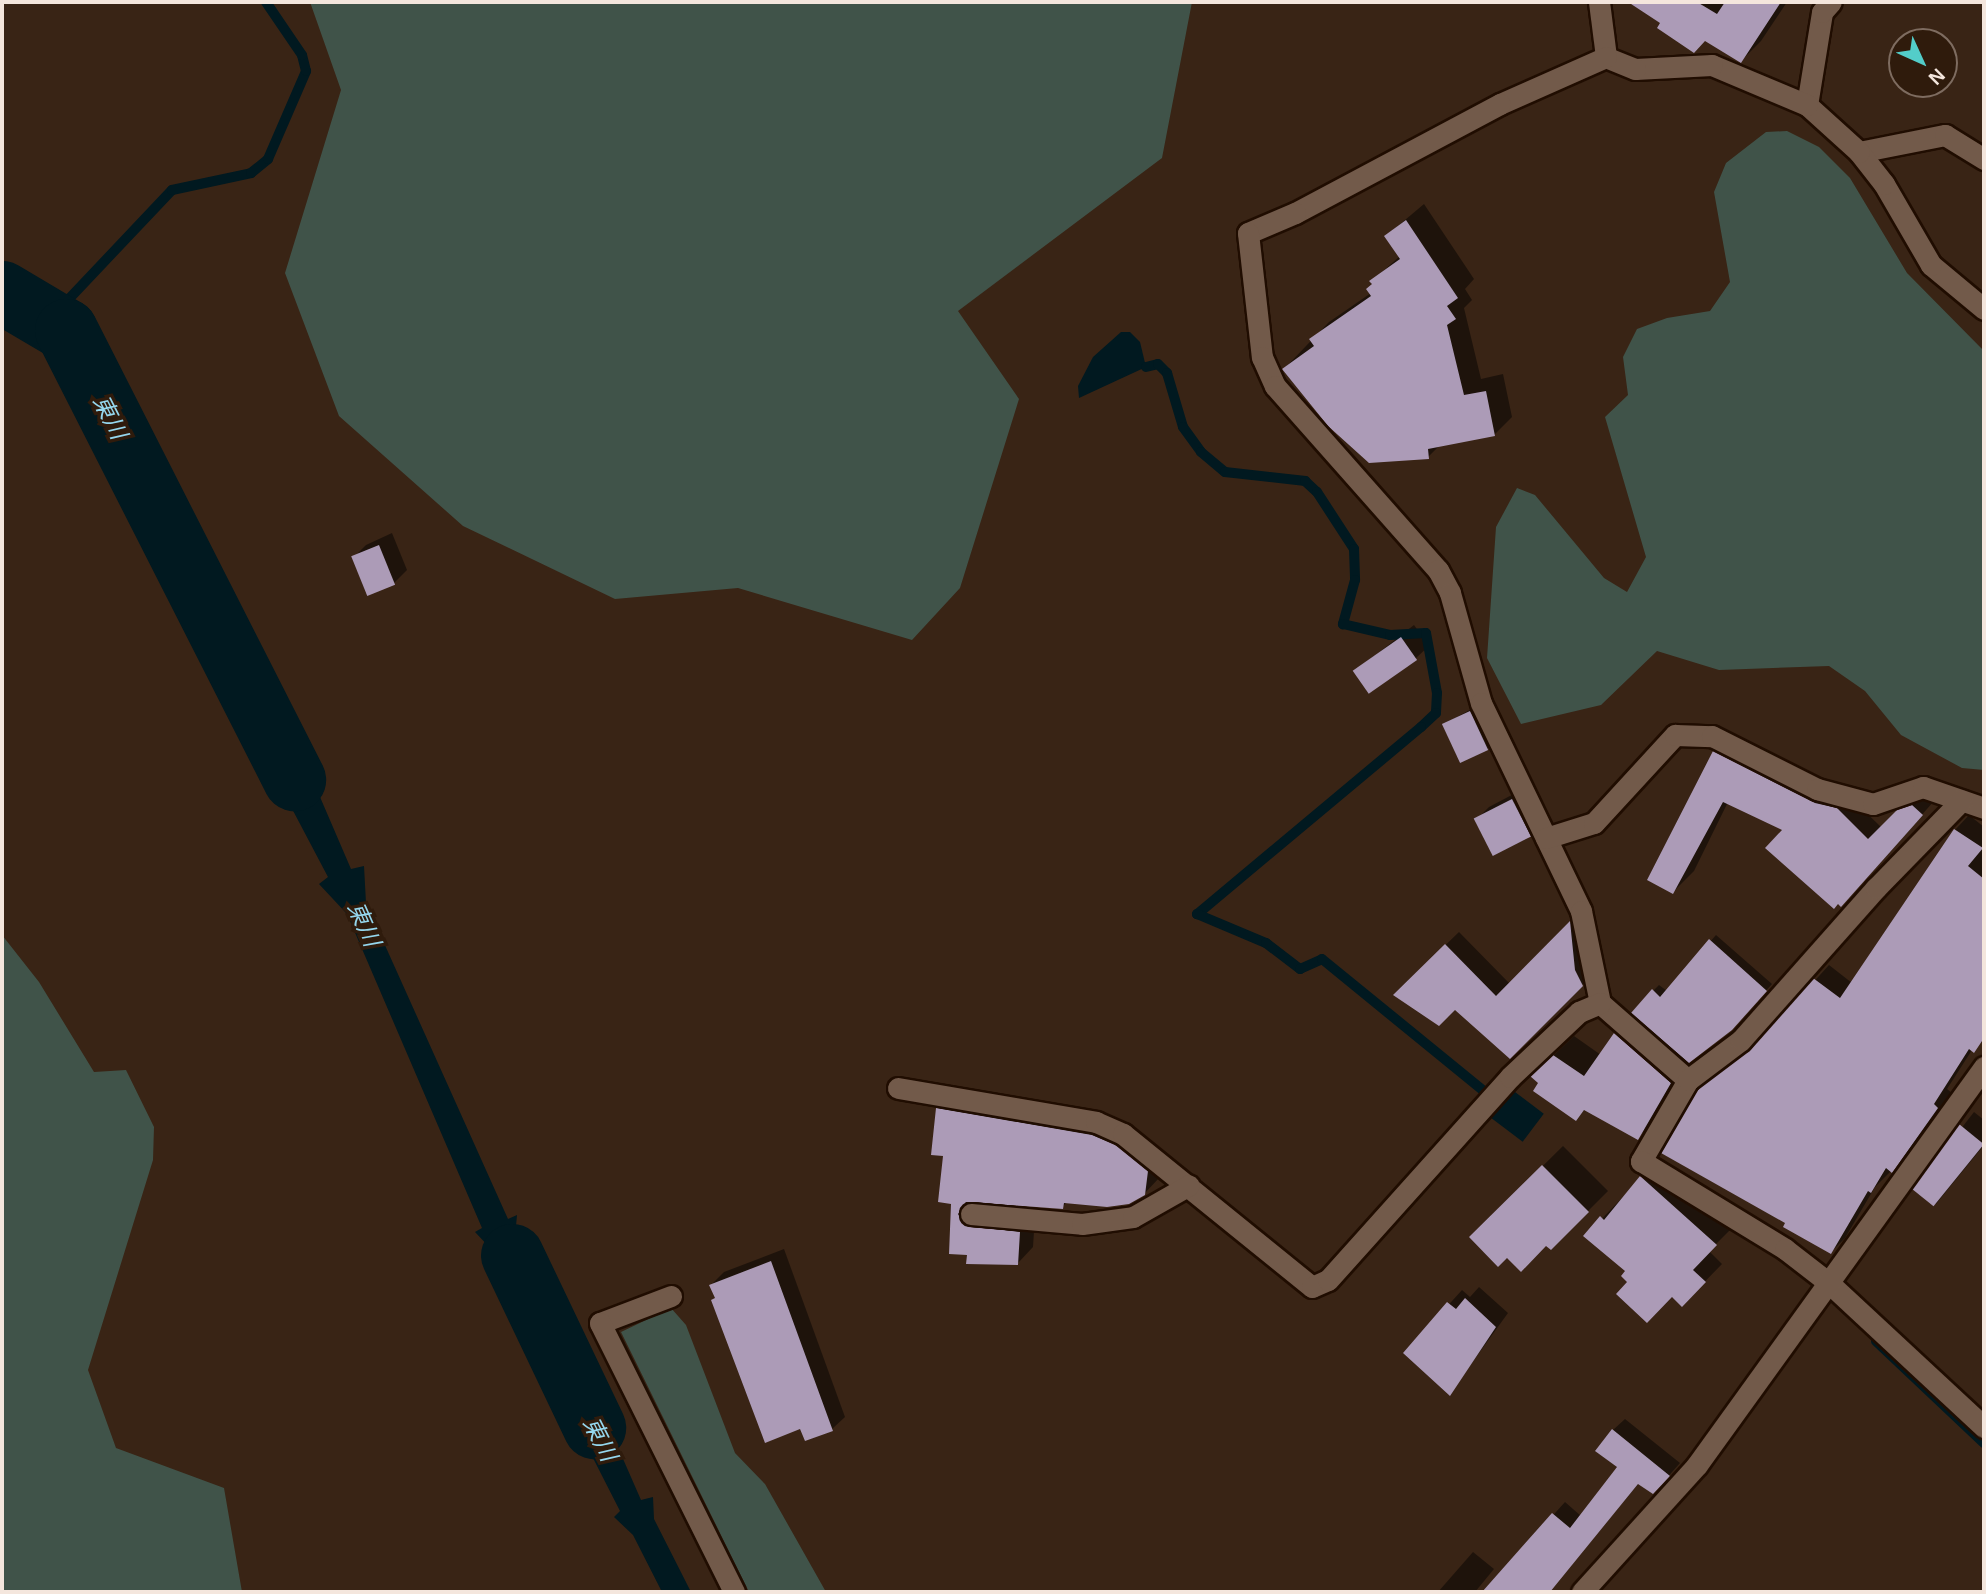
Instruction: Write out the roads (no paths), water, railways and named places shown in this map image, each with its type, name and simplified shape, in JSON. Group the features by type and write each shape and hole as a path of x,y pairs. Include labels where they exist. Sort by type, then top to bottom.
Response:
{"street":[{"path":"1599,2 1606,57"},
{"path":"1807,105 1822,12 1831,2"},
{"path":"1688,1080 1600,1003 1581,911 1480,703 1450,593 1438,570 1275,386 1262,357 1248,233 1295,214 1500,103 1606,57 1635,69 1712,65 1807,105 1859,152 1884,184 1912,239 1931,265 1984,309"},
{"path":"1859,152 1945,135 1984,159"},
{"path":"1546,838 1594,823 1675,735 1712,736 1816,789 1873,804 1923,787 1984,808"},
{"path":"1961,801 1876,888 1741,1040 1688,1080 1642,1161 1785,1248 1829,1283 1984,1427"},
{"path":"898,1088 1096,1122 1123,1134 1312,1287 1328,1280 1510,1077 1579,1012 1600,1003"},
{"path":"1582,1592 1697,1465 1984,1067"},
{"path":"971,1214 1082,1224 1133,1217 1189,1185"},
{"path":"671,1297 600,1323 734,1592"}],"water":[{"path":"1121,332 1130,332 1140,342 1146,367 1079,398 1078,386 1093,357"},
{"path":"264,694 317,790 351,869 364,866 366,903 508,1219 517,1215 515,1237 563,1327 538,1340 492,1250 475,1232 482,1228 347,914 319,884 328,877 241,712"},
{"path":"1511,1089 1544,1114 1523,1142 1490,1117"},
{"path":"571,1340 641,1500 653,1497 654,1519 691,1592 662,1592 633,1535 614,1517 620,1511 541,1356"}],"waterway":[{"path":"49,320 172,190 251,173 268,159 306,71 302,55 266,2"},
{"name":"東川","path":"2,292 66,330 294,779"},
{"path":"1146,367 1158,364 1167,373 1183,427 1201,452 1225,472 1305,481 1317,492 1354,549 1355,580 1343,624 1390,635 1426,633 1437,693 1436,713 1421,727 1197,914 1266,943 1300,969 1322,959 1484,1091"},
{"name":"東川","path":"512,1255 594,1427"},
{"path":"1876,1341 1984,1443"}]}
